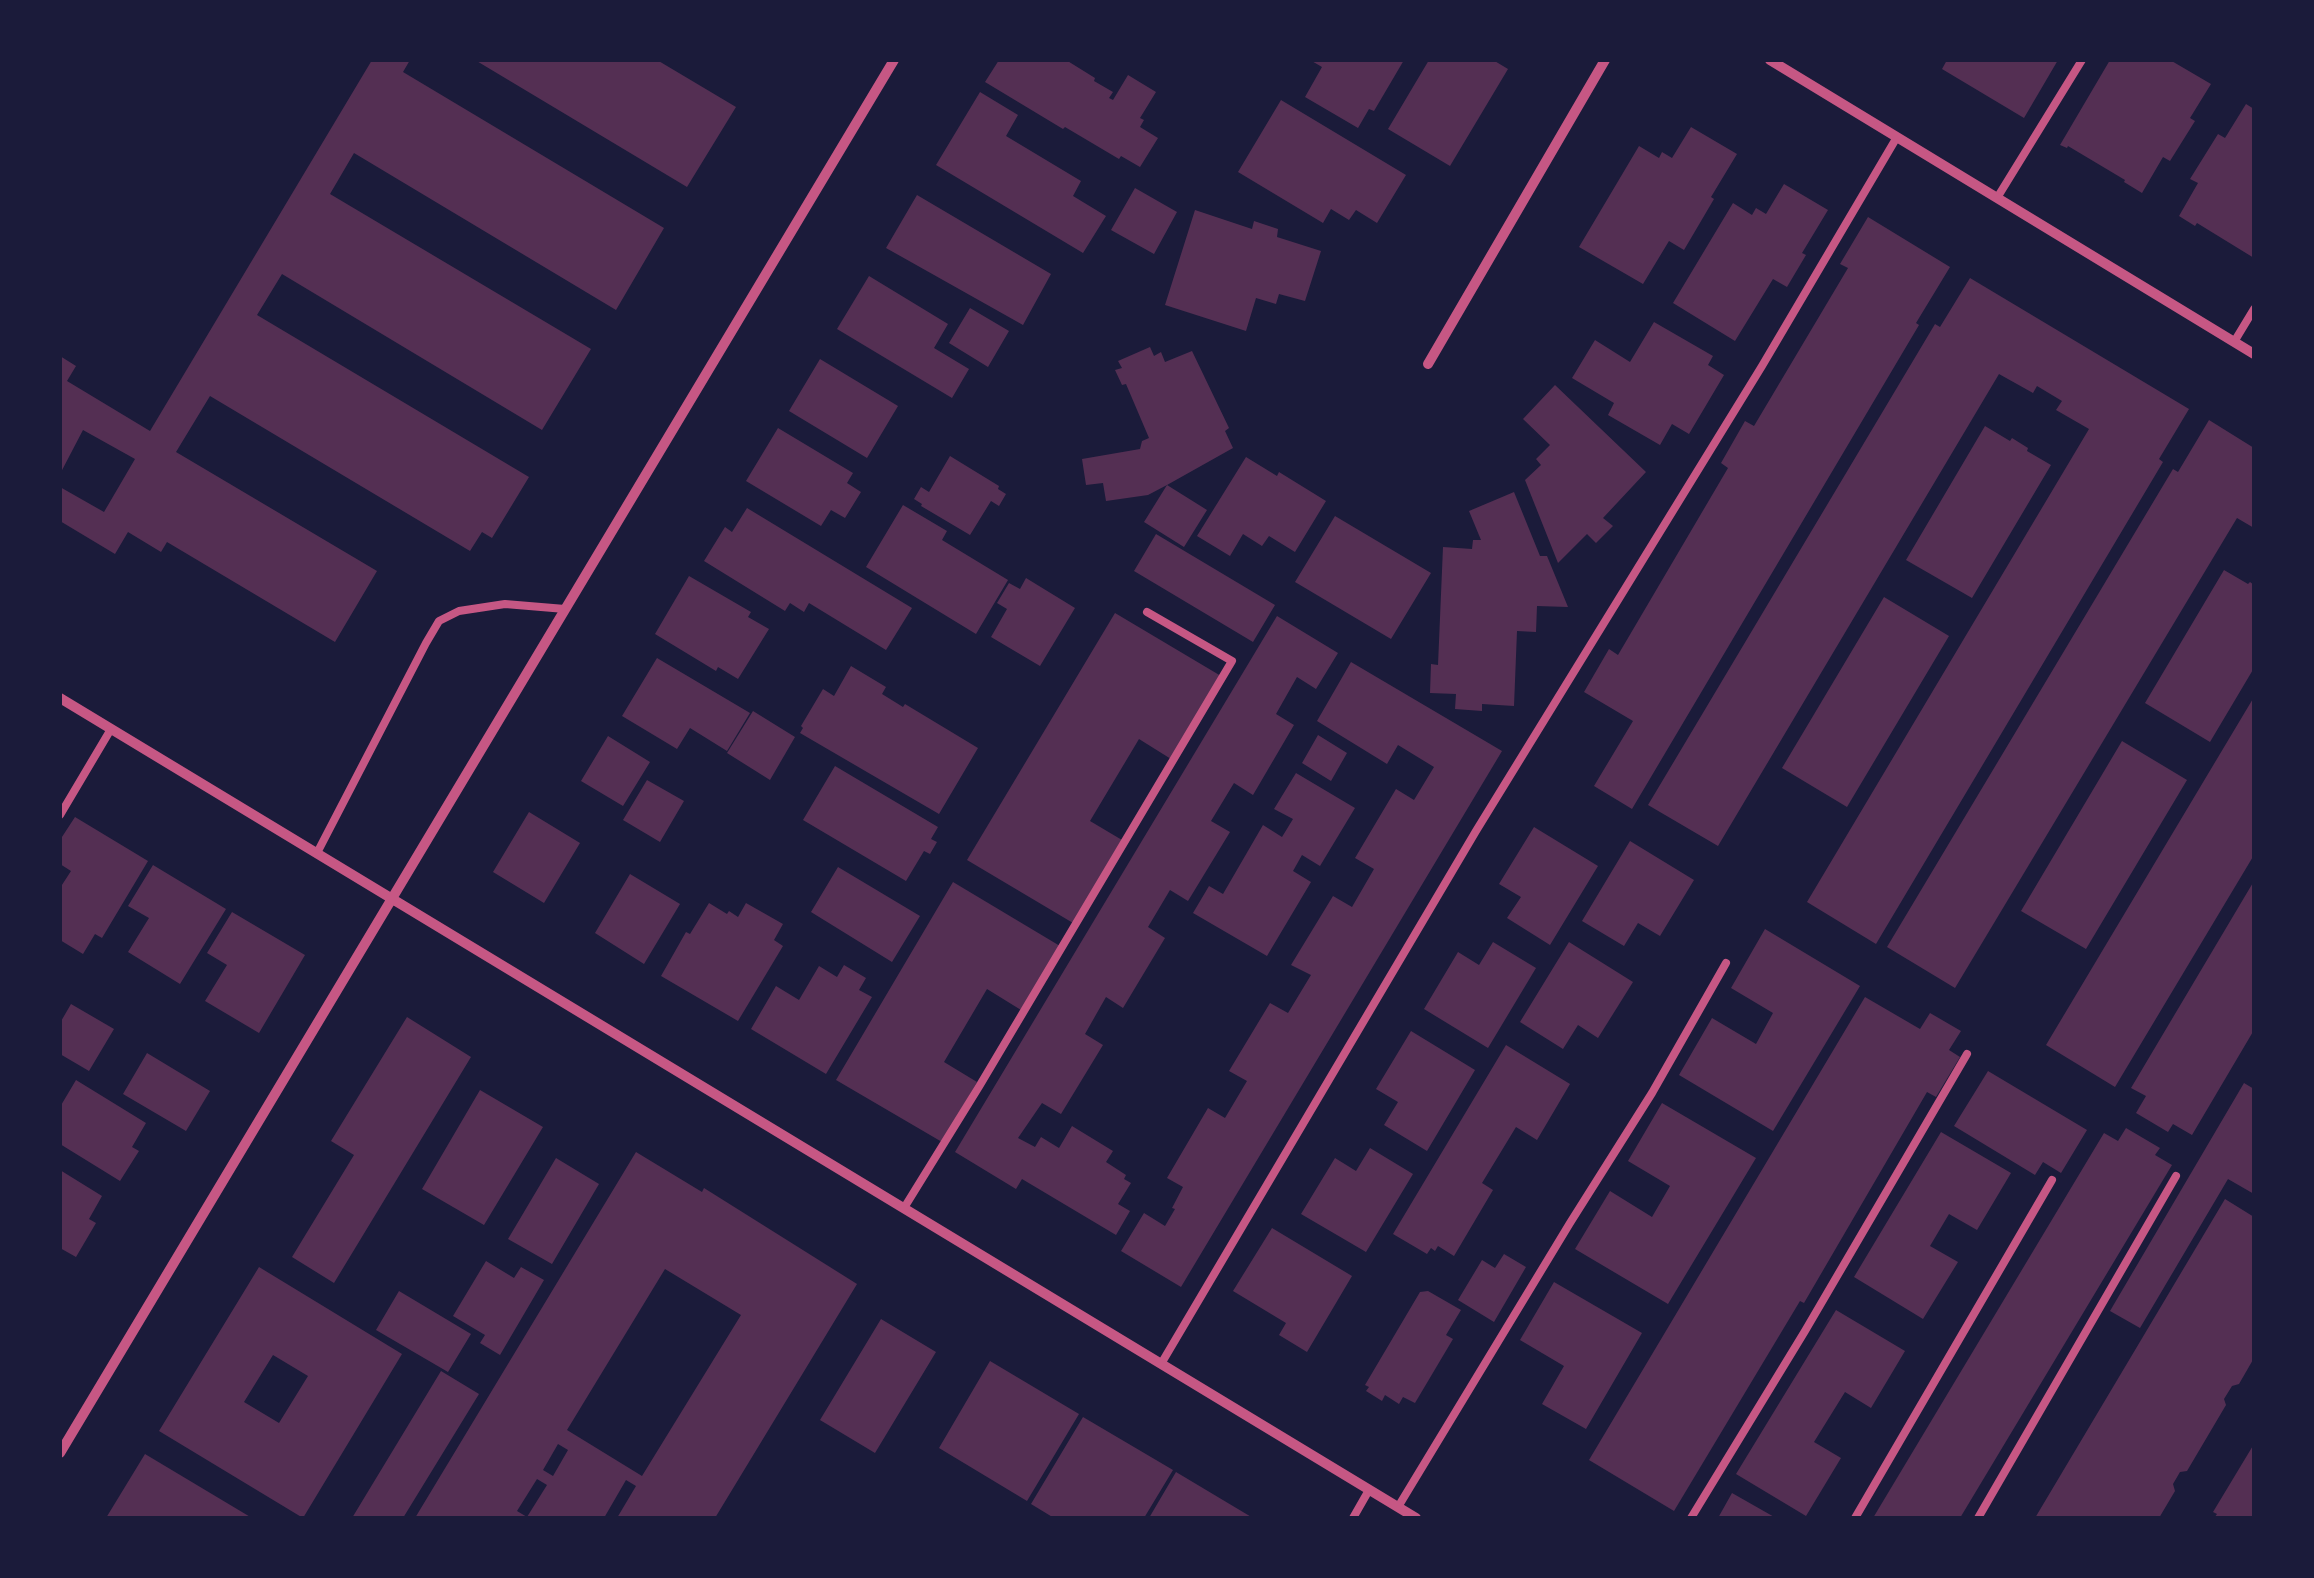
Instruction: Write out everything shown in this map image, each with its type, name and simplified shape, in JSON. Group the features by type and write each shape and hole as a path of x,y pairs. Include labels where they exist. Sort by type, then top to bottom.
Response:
{"street":[{"path":"60,1454 894,60"},
{"path":"1428,364 1605,60"},
{"path":"1770,60 2254,354"},
{"path":"60,698 1416,1518"}],"lane":[{"path":"1997,198 2082,60"},
{"path":"1161,1364 1476,831 1762,366 1897,137"},
{"path":"2234,342 2254,310"},
{"path":"317,853 440,621 459,610 505,604 565,609"},
{"path":"904,1208 1232,661 1147,612"},
{"path":"60,815 111,729"},
{"path":"1398,1507 1652,1093 1726,963"},
{"path":"1691,1518 1967,1054"},
{"path":"1978,1518 2176,1176"},
{"path":"1855,1518 2052,1180"},
{"path":"1352,1518 1369,1490"}],"building":[{"path":"372,60 410,60 403,72 664,228 616,310 354,153 330,194 591,349 542,430 282,274 257,315 529,477 492,538 482,532 470,551 210,396 176,452 377,571 335,642 167,542 161,552 128,532 115,554 60,521 60,487 104,512 135,459 83,430 60,474 60,356 76,366 67,381 150,431"},
{"path":"475,60 657,60 736,107 687,187"},
{"path":"999,60 1066,60 1113,92 1109,98 1113,100 1128,75 1156,92 1140,118 1144,120 1140,127 1158,138 1140,167 1121,156 1119,159 985,82"},
{"path":"1310,60 1404,60 1374,111 1369,109 1358,128 1305,97 1322,67"},
{"path":"1429,60 1493,60 1508,69 1450,166 1388,129"},
{"path":"1947,60 2058,60 2024,118 1942,69"},
{"path":"2110,60 2170,60 2211,84 2190,118 2195,121 2170,161 2163,157 2142,193 2068,146 2060,145"},
{"path":"980,92 1018,115 1006,136 1081,181 1073,196 1106,216 1083,253 936,165"},
{"path":"1281,100 1406,175 1377,223 1356,210 1349,220 1331,209 1323,223 1238,172"},
{"path":"2246,104 2254,109 2254,258 2179,216 2198,183 2190,179 2218,134 2225,138"},
{"path":"1691,127 1737,154 1684,250 1669,241 1643,284 1579,247 1639,146 1659,158 1662,152 1672,158"},
{"path":"1784,184 1828,210 1787,287 1773,279 1735,341 1673,303 1733,203 1752,215 1756,208 1766,214"},
{"path":"1135,188 1177,212 1154,254 1111,230"},
{"path":"917,195 1051,274 1023,325 886,248"},
{"path":"1195,210 1252,229 1254,221 1278,229 1277,237 1321,251 1305,301 1279,294 1276,304 1256,298 1246,331 1165,305"},
{"path":"1868,217 1950,267 1632,809 1594,786 1633,721 1584,692 1609,649 1618,655 1728,468 1721,463 1745,421 1754,426 1848,268 1840,264"},
{"path":"869,276 948,324 934,348 969,369 952,398 837,329"},
{"path":"1970,278 2189,409 2159,459 2163,462 1876,944 1807,902 2089,429 2056,410 2062,401 2037,386 2033,393 1999,374 1718,846 1648,805 1935,324 1940,327"},
{"path":"970,308 1009,331 988,367 949,343"},
{"path":"1654,322 1713,356 1708,365 1724,375 1689,434 1672,424 1660,445 1608,415 1614,403 1572,378 1595,340 1630,362"},
{"path":"1150,347 1154,356 1161,352 1165,362 1192,351 1229,428 1225,431 1233,448 1148,495 1106,501 1103,483 1086,485 1082,459 1140,449 1142,441 1149,438 1126,384 1122,385 1115,370 1122,368 1118,361"},
{"path":"820,359 898,406 867,458 789,411"},
{"path":"1555,385 1646,472 1603,518 1613,526 1596,543 1587,534 1558,563 1525,480 1541,465 1536,459 1550,445 1523,419"},
{"path":"2209,420 2254,448 2254,528 2237,518 1955,988 1887,947 2173,469 2178,472"},
{"path":"1985,426 2010,441 2012,438 2051,465 1972,598 1906,560"},
{"path":"778,428 853,473 847,483 861,492 845,518 831,510 821,526 746,481"},
{"path":"950,456 1006,494 999,506 991,501 970,535 914,499 921,487 929,492"},
{"path":"1246,457 1326,501 1295,552 1269,536 1262,546 1243,534 1230,556 1197,536"},
{"path":"1167,485 1207,510 1184,547 1144,522"},
{"path":"1514,492 1540,556 1547,556 1568,607 1537,606 1536,632 1517,631 1514,706 1482,704 1482,711 1455,709 1456,694 1430,693 1431,664 1438,665 1443,547 1472,549 1473,540 1481,540 1469,511"},
{"path":"903,505 947,531 942,540 1008,580 976,634 866,567"},
{"path":"747,508 912,608 886,650 809,603 804,612 790,603 785,611 704,561 725,527 732,532"},
{"path":"1335,516 1431,573 1391,639 1295,582"},
{"path":"1156,534 1275,605 1253,642 1134,571"},
{"path":"2224,570 2254,585 2254,668 2210,742 2145,703"},
{"path":"689,576 751,612 748,617 769,629 738,679 718,667 716,671 655,634"},
{"path":"1026,578 1075,608 1040,666 991,637 1007,609 997,603 1009,583 1020,589"},
{"path":"1884,597 1949,636 1847,807 1782,768"},
{"path":"1115,613 1221,676 1171,759 1139,739 1090,821 1122,840 1073,923 967,860"},
{"path":"1277,616 1338,653 1316,689 1297,677 1276,714 1294,725 1253,795 1234,783 1211,821 1230,832 1188,901 1170,890 1148,927 1165,938 1123,1008 1106,997 1085,1034 1103,1045 1061,1114 1042,1103 1018,1138 1035,1147 1041,1137 1059,1148 1072,1126 1113,1151 1106,1162 1131,1183 1118,1204 1130,1211 1116,1235 1022,1179 1016,1189 955,1152"},
{"path":"657,658 750,713 727,751 690,728 677,749 622,716"},
{"path":"1351,662 1502,751 1181,1287 1121,1251 1144,1213 1165,1226 1183,1187 1167,1178 1208,1108 1225,1118 1247,1081 1229,1071 1270,1003 1288,1013 1311,975 1291,965 1333,896 1352,907 1374,869 1355,858 1396,789 1414,800 1434,767 1398,745 1387,764 1317,721"},
{"path":"851,666 886,687 882,694 978,748 939,814 800,733 823,689 834,696"},
{"path":"2254,697 2254,855 2115,1087 2046,1045"},
{"path":"753,711 795,737 770,780 727,753"},
{"path":"1318,735 1347,753 1331,781 1302,763"},
{"path":"608,736 650,762 623,806 581,781"},
{"path":"2122,741 2187,780 2086,949 2021,911"},
{"path":"835,766 938,827 931,839 937,842 930,854 924,851 906,881 803,820"},
{"path":"1296,773 1355,808 1320,866 1302,855 1293,871 1311,882 1267,956 1193,913 1209,886 1223,894 1263,825 1282,837 1293,819 1274,809"},
{"path":"647,780 684,801 660,842 623,820"},
{"path":"529,812 580,843 544,903 493,872"},
{"path":"75,817 148,861 102,938 95,934 83,954 60,940 60,888 71,871 60,864 60,840"},
{"path":"1534,827 1598,866 1550,945 1507,918 1521,897 1499,884"},
{"path":"1630,841 1694,880 1660,936 1638,923 1624,946 1582,921"},
{"path":"153,865 226,909 180,984 128,952 149,918 128,906"},
{"path":"838,867 920,916 892,962 811,912"},
{"path":"630,874 680,904 644,964 595,933"},
{"path":"2254,881 2254,1030 2192,1135 2173,1124 2168,1132 2136,1113 2146,1096 2131,1088"},
{"path":"953,882 1060,946 1021,1010 987,989 944,1062 977,1082 942,1142 836,1080"},
{"path":"709,903 738,917 746,903 783,924 774,940 783,946 738,1021 661,976 686,932 690,934"},
{"path":"232,912 305,955 259,1033 205,1001 227,965 207,953"},
{"path":"1765,929 1860,986 1773,1131 1679,1075 1712,1018 1756,1044 1773,1013 1731,988"},
{"path":"1493,942 1536,968 1488,1048 1424,1009 1458,952 1479,965"},
{"path":"1569,942 1633,982 1598,1038 1578,1025 1563,1049 1520,1022"},
{"path":"844,965 866,978 859,990 872,997 826,1074 751,1029 776,986 799,1000 819,966 837,977"},
{"path":"1865,997 1920,1029 1930,1013 1961,1031 1949,1050 1960,1057 1936,1097 1927,1092 1804,1303 1800,1301 1674,1511 1589,1460"},
{"path":"71,1004 114,1029 89,1071 60,1054 60,1023"},
{"path":"407,1017 471,1057 334,1283 292,1257 354,1155 331,1141"},
{"path":"1411,1031 1475,1070 1427,1151 1384,1125 1398,1102 1376,1089"},
{"path":"1506,1045 1570,1084 1537,1140 1516,1127 1482,1183 1493,1190 1454,1256 1438,1246 1427,1254 1393,1234"},
{"path":"147,1053 210,1091 186,1131 123,1094"},
{"path":"1988,1071 2087,1130 2061,1173 2043,1162 2035,1175 1954,1126"},
{"path":"76,1080 146,1123 132,1147 139,1151 120,1181 60,1144 60,1107"},
{"path":"2244,1083 2254,1089 2254,1194 2228,1179 2140,1328 2110,1311"},
{"path":"480,1090 543,1127 484,1225 422,1189"},
{"path":"1662,1103 1756,1158 1668,1304 1575,1249 1610,1191 1652,1217 1670,1186 1628,1161"},
{"path":"2126,1128 2160,1148 2155,1155 2172,1165 1960,1518 1873,1518 2104,1133 2118,1141"},
{"path":"1941,1132 2011,1173 1977,1230 1949,1214 1930,1246 1958,1262 1923,1319 1854,1277"},
{"path":"1370,1148 1413,1174 1366,1252 1301,1214 1335,1158 1356,1171"},
{"path":"636,1152 702,1192 704,1188 857,1284 715,1518 617,1518 636,1486 626,1480 604,1518 415,1518","holes":["665,1269 741,1315 642,1476 567,1430","558,1444 568,1450 553,1476 543,1470","537,1479 547,1485 527,1517 517,1511"]},
{"path":"556,1158 599,1184 552,1264 508,1239"},
{"path":"60,1170 102,1196 89,1219 96,1223 76,1257 60,1248"},
{"path":"2225,1199 2254,1217 2254,1358 2239,1384 2232,1386 2224,1399 2226,1405 2187,1471 2180,1472 2173,1484 2175,1491 2159,1518 2035,1518"},
{"path":"1272,1228 1352,1276 1307,1352 1279,1335 1286,1323 1233,1291"},
{"path":"1504,1254 1526,1267 1494,1322 1458,1300 1482,1260 1495,1268"},
{"path":"486,1261 514,1278 521,1267 544,1280 500,1355 480,1343 485,1335 453,1316"},
{"path":"259,1267 402,1354 303,1518 159,1431","holes":["273,1355 308,1376 279,1423 244,1402"]},
{"path":"1554,1282 1642,1333 1586,1429 1542,1404 1564,1366 1520,1340"},
{"path":"399,1291 471,1334 448,1372 376,1330"},
{"path":"1428,1291 1461,1310 1446,1335 1453,1339 1415,1403 1403,1397 1399,1404 1385,1395 1382,1401 1366,1391 1369,1387 1365,1385 1420,1292"},
{"path":"1836,1310 1905,1351 1871,1408 1845,1392 1814,1442 1841,1458 1806,1516 1736,1474"},
{"path":"881,1319 936,1352 875,1453 820,1420"},
{"path":"990,1361 1079,1414 1027,1501 939,1448"},
{"path":"441,1371 479,1394 403,1518 352,1518"},
{"path":"1083,1417 1173,1470 1144,1518 1054,1518 1031,1504"},
{"path":"2254,1444 2254,1518 2214,1518 2217,1514 2213,1512"},
{"path":"145,1454 252,1518 106,1518"},
{"path":"1176,1472 1253,1518 1149,1518"},
{"path":"1732,1493 1776,1518 1718,1518"}]}
